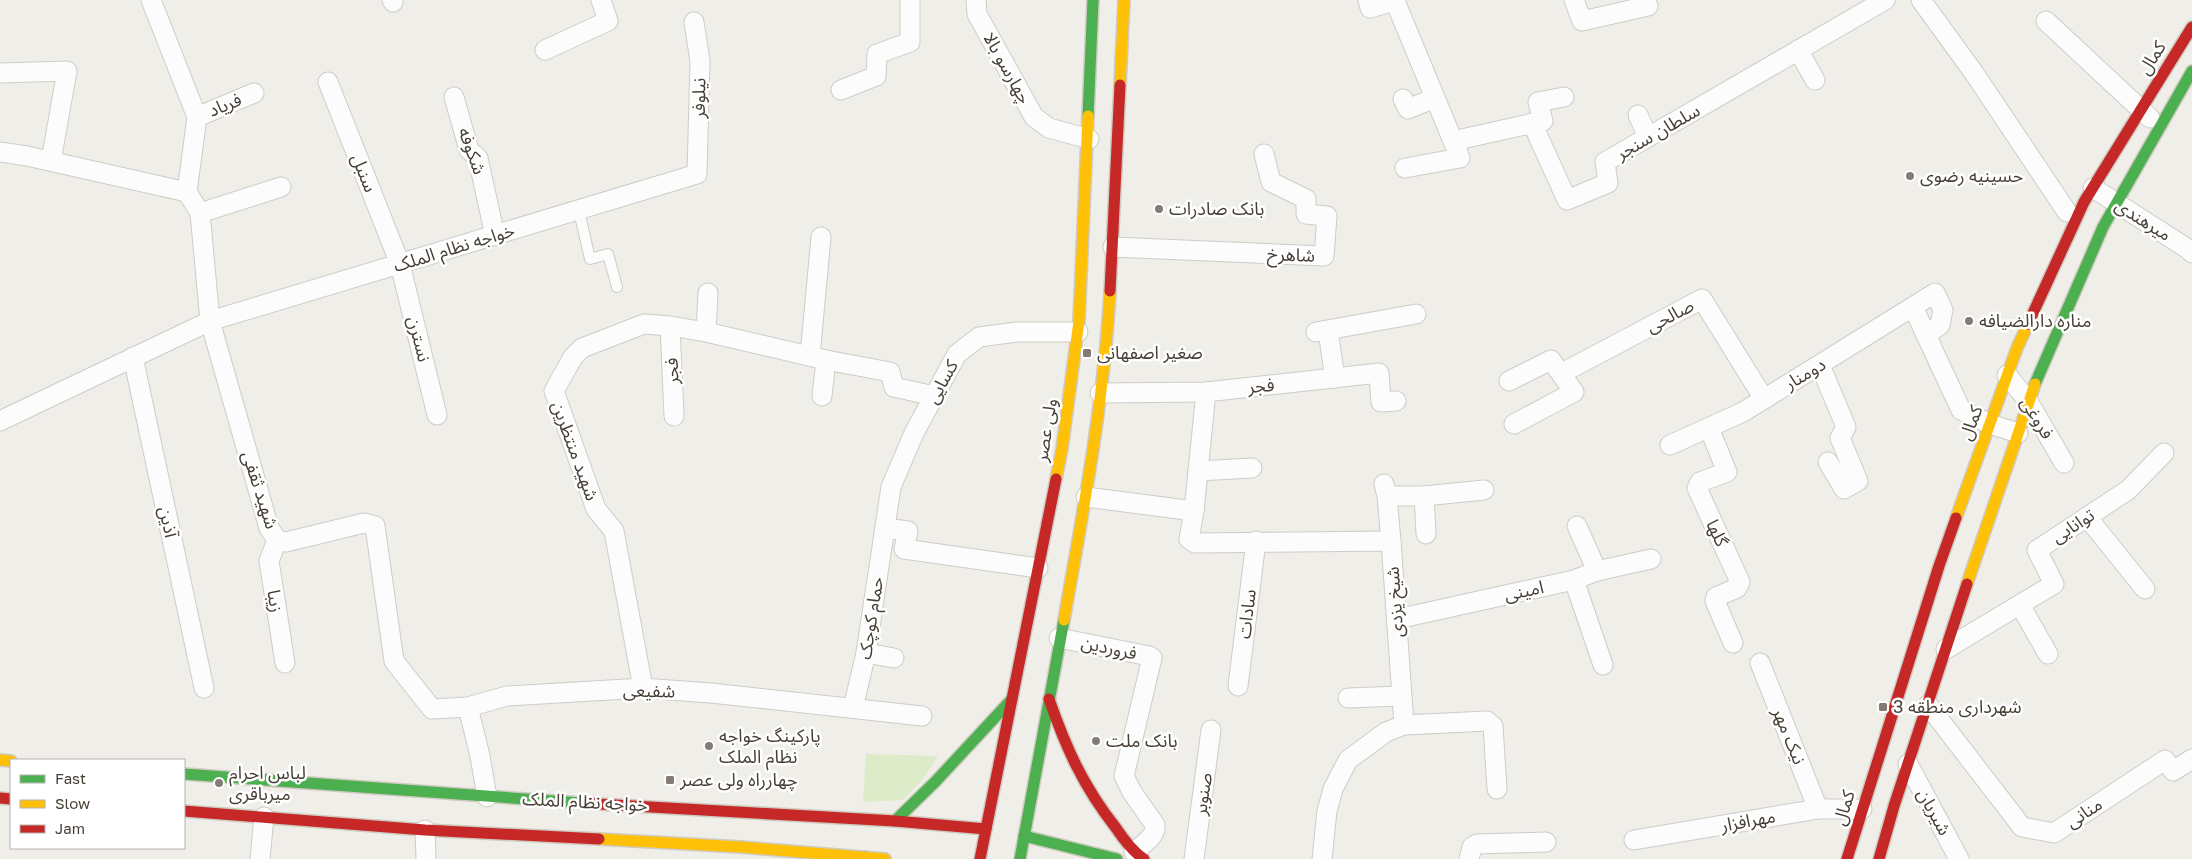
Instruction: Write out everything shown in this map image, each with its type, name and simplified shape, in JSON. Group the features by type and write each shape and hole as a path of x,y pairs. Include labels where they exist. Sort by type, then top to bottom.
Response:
{"main road":[{"name":"ولی عصر","path":"980,859 990,830 1012,699 1062,449 1078,332 1093,0"},
{"path":"1020,859 1020,835 1049,698 1086,497 1108,326 1124,0"},
{"name":"کمال","path":"1847,859 1939,566 2017,348 2082,207 2192,27"},
{"path":"1879,859 1908,764 2028,401 2103,227 2192,71"},
{"path":"1049,698 1066,747 1094,800 1132,857"},
{"path":"895,821 936,781 1012,699"},
{"name":"خواجه نظام الملک","path":"185,774 250,783 895,821 990,830"},
{"name":"خواجه نظام الملک","path":"185,811 253,813 425,830 741,847 885,859"},
{"path":"1020,835 1132,857"}],"street":[{"path":"151,0 197,116 187,192 200,213 210,320"},
{"path":"546,50 608,22 601,0"},
{"path":"841,90 876,76 877,54 910,42 910,0"},
{"name":"چهارسو بالا","path":"976,0 978,14 1034,117 1049,128 1088,139"},
{"path":"1368,0 1370,8 1395,1 1460,158 1405,168"},
{"path":"1574,0 1582,21 1648,6"},
{"name":"سلطان سنجر","path":"1532,123 1567,200 1608,183 1605,162 1885,0"},
{"path":"1920,0 1974,73 2067,212"},
{"path":"2046,21 2160,127"},
{"name":"نیلوفر","path":"694,22 700,61 697,174"},
{"path":"1798,50 1814,80"},
{"path":"0,73 67,71 51,161"},
{"name":"سنبل","path":"328,82 400,264"},
{"name":"فریاد","path":"197,116 254,93"},
{"name":"شکوفه","path":"454,96 469,150 478,158 495,236"},
{"path":"1453,141 1543,120 1538,102 1564,97"},
{"path":"1403,98 1408,109 1435,98"},
{"path":"1638,116 1648,137"},
{"path":"0,152 51,161 187,192"},
{"name":"شاهرخ","path":"1113,247 1324,256 1327,216 1306,214 1306,198 1271,182 1264,154"},
{"name":"خواجه نظام الملک","path":"1,417 210,320 579,211 697,174"},
{"path":"200,213 280,187"},
{"name":"میرهندی","path":"2093,188 2191,249"},
{"path":"822,237 818,358 822,396"},
{"name":"نسترن","path":"400,264 437,415"},
{"path":"706,332 708,293"},
{"name":"دومنار","path":"1670,445 1743,412 1935,293 1943,310 1940,325 1926,335"},
{"name":"صالحی","path":"1562,373 1702,299 1764,399"},
{"path":"1913,307 1961,410 1990,424 2018,433"},
{"path":"1335,378 1322,332 1416,314"},
{"name":"شهید ثقفی","path":"210,320 270,528 277,540 286,542 364,523 375,526 394,661 432,709 468,707"},
{"name":"شهید منتظرین","path":"643,688 614,531 596,509 554,391 573,357 582,348 644,324 670,326 890,372 894,387 934,396"},
{"name":"فجر","path":"670,326 674,416"},
{"name":"کسایی","path":"885,528 891,486 914,433 957,354 979,337 1017,332 1078,332"},
{"name":"آذین","path":"133,356 204,688"},
{"path":"1509,381 1551,360 1574,392 1514,424"},
{"path":"1820,365 1846,427 1840,438 1858,482 1844,489 1828,462"},
{"name":"فجر","path":"1100,392 1206,392 1379,373 1381,402 1396,401"},
{"name":"فروغی","path":"2007,375 2028,401 2064,463"},
{"name":"شیخ یزدی","path":"1206,392 1194,510 1189,539 1195,543 1391,541 1404,725"},
{"name":"گلها","path":"1709,428 1727,472 1700,482 1697,488 1740,582 1737,588 1716,597 1715,601 1733,643"},
{"name":"توانایی","path":"1946,649 2054,584 2037,550 2128,490 2164,453"},
{"path":"1198,471 1252,468"},
{"path":"1391,541 1386,490 1424,496 1484,490"},
{"path":"1424,496 1426,534"},
{"path":"1086,497 1194,510"},
{"path":"2087,517 2145,589"},
{"path":"1577,526 1597,571"},
{"path":"885,528 908,531 904,549 1038,568"},
{"name":"حمام کوچک","path":"853,708 866,654 885,528"},
{"name":"زیبا","path":"277,540 268,561 285,663"},
{"name":"سادات","path":"1238,686 1256,541"},
{"name":"امینی","path":"1397,618 1574,580 1597,571 1651,559"},
{"path":"1574,580 1603,665"},
{"path":"2020,605 2048,654"},
{"name":"فروردین","path":"1059,638 1152,658 1124,776 1132,792 1155,825 1156,830 1132,857"},
{"path":"866,654 894,658"},
{"name":"نیک مهر","path":"1760,663 1818,808"},
{"name":"شفیعی","path":"468,707 507,696 643,688 922,716"},
{"path":"1348,698 1401,696"},
{"name":"منانی","path":"1928,705 2022,827 2037,831 2054,832 2165,760 2173,770 2192,759"},
{"path":"468,707 488,796"},
{"path":"1322,859 1328,811 1334,789 1348,760 1386,732 1404,725 1487,721 1493,726 1497,789"},
{"name":"صنوبر","path":"1194,859 1212,730"},
{"name":"شیریان","path":"1908,764 1960,859"},
{"name":"مهرافزار","path":"1634,840 1818,808 1862,809"},
{"path":"253,813 260,859"},
{"path":"425,830 426,859"},
{"path":"1469,859 1472,847 1477,844 1546,842"}],"lane":[{"path":"579,211 590,259 608,254 617,287"}],"green space":[{"path":"866,754 938,756 923,779 903,800 863,802"}],"traffic: fast":[{"path":"1088,116 1093,0"},
{"path":"2035,384 2103,227 2192,71"},
{"path":"1020,859 1064,620"},
{"path":"895,821 936,781 1012,699"},
{"path":"185,774 581,803"},
{"path":"1024,836 1117,859"}],"traffic: slow":[{"path":"1120,85 1124,0"},
{"path":"1056,479 1062,449 1079,321 1088,116"},
{"path":"1064,620 1098,415 1110,291"},
{"path":"1956,518 2017,348 2028,324"},
{"path":"1967,584 2035,384"},
{"path":"0,760 10,761"},
{"path":"599,839 741,847 885,859"}],"traffic: jam":[{"path":"2028,324 2084,202 2192,27"},
{"path":"1110,291 1120,85"},
{"path":"980,859 1056,479"},
{"path":"1847,859 1939,566 1956,518"},
{"path":"1879,859 1894,806 1967,584"},
{"path":"1049,699 1062,734 1085,782 1125,841 1144,859"},
{"path":"0,798 10,799"},
{"path":"581,803 895,821 986,829"},
{"path":"185,811 425,830 599,839"}],"place":[{"name":"حسینیه رضوی","path":"1910,176"},
{"name":"بانک صادرات","path":"1159,209"},
{"name":"مناره دارالضیافه","path":"1969,321"},
{"name":"صغیر اصفهانی","path":"1087,353"},
{"name":"شهرداری منطقه 3","path":"1883,707"},
{"name":"بانک ملت","path":"1096,741"},
{"name":"پارکینگ خواجه نظام الملک","path":"709,746"},
{"name":"چهارراه ولی عصر","path":"670,780"},
{"name":"لباس احرام میرباقری","path":"219,783"}]}
